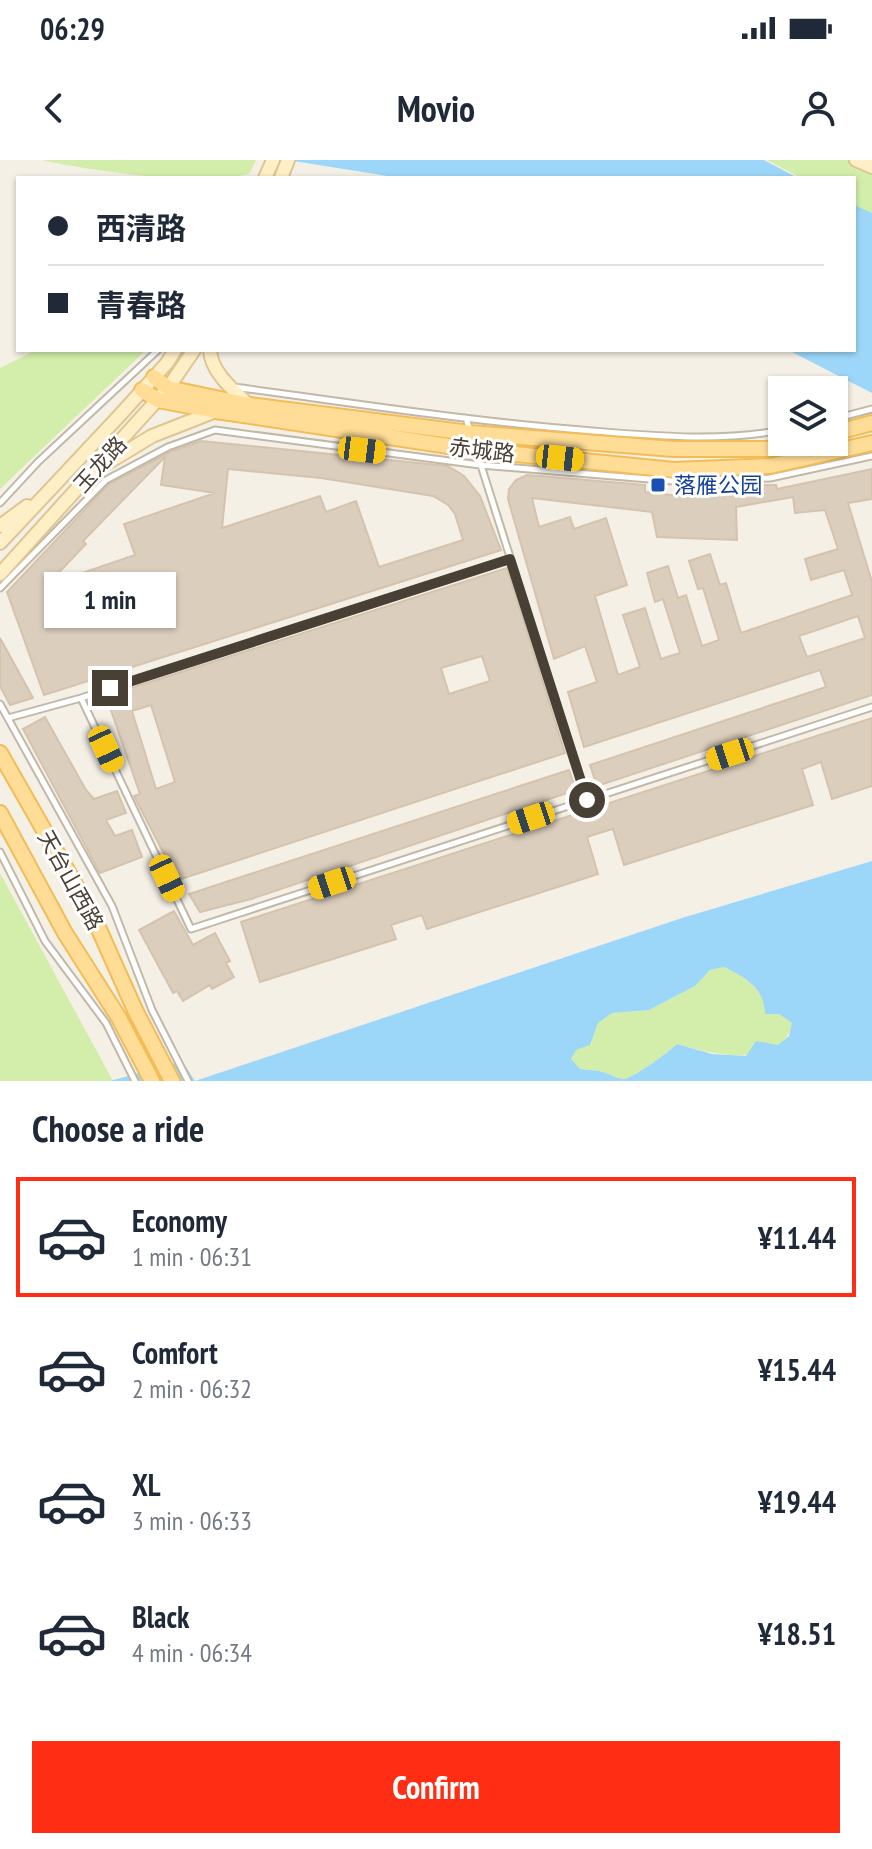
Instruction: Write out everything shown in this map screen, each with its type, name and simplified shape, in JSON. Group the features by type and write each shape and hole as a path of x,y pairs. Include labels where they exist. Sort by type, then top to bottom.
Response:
{"main road":[{"path":"856,160 872,167"},
{"name":"玉龙路","path":"0,543 154,377 173,352"},
{"name":"玉龙路","path":"0,574 163,394 193,352"},
{"path":"210,352 210,360 229,387 249,405"},
{"name":"赤城路","path":"154,377 163,394 216,411 475,450 674,470 770,466 872,441"},
{"name":"赤城路","path":"142,390 249,405 674,449 768,449"},
{"path":"96,469 152,436 216,411"},
{"path":"0,526 55,484"},
{"name":"天台山西路","path":"0,753 93,916 135,1010 172,1081"},
{"name":"天台山西路","path":"0,813 112,1020 152,1081"}],"lane":[{"path":"0,503 38,462 156,352"},
{"path":"229,387 468,426 528,426 672,437 768,432"},
{"path":"872,409 860,422 872,441"},
{"path":"468,426 587,800"},
{"path":"0,588 106,480 168,447 215,430 480,465 673,481 770,478 872,456"},
{"path":"8,718 81,698 510,559"},
{"path":"81,698 191,929 872,707"},
{"path":"0,704 112,906 152,1010 188,1081"},
{"path":"0,852 45,941 112,1020 135,1081"}],"green space":[{"path":"42,160 256,160 250,173 236,176 148,176"},
{"path":"767,160 856,160 872,168 872,217 856,208 856,176 797,176"},
{"path":"32,352 144,352 0,489 0,368"},
{"path":"0,873 113,1081 0,1081"},
{"path":"724,967 758,990 766,1014 779,1014 793,1023 786,1038 774,1048 743,1055 708,1052 677,1044 642,1070 624,1079 600,1071 580,1069 571,1059 575,1050 590,1045 598,1023 612,1013 649,1010 695,986 710,970"}],"water":[{"path":"287,160 764,160 794,176 387,176"},
{"path":"856,206 872,213 872,393 848,381 848,376 839,376 792,352 856,352"},
{"path":"872,861 872,1081 195,1081 682,918","holes":["724,967 752,984 761,997 765,1014 779,1014 792,1023 789,1036 778,1045 756,1041 746,1056 712,1054 677,1044 642,1070 624,1079 600,1071 580,1069 571,1059 576,1050 590,1045 598,1023 612,1013 649,1010 695,986 710,970"]},
{"path":"182,1061 195,1081 110,1081"}],"building":[{"path":"201,441 448,466 464,476 480,496 501,550 44,695 7,592 109,484 170,452","holes":["165,457 161,485 215,493 124,524 135,555 47,585 86,544 83,541","228,469 321,478 433,496 448,505 455,514 463,540 379,567 356,501 326,512 320,496 222,528"]},
{"path":"872,469 872,499 848,503 872,582 872,695 597,786 590,765 826,687 820,670 584,747 568,692 597,682 585,646 554,659 508,499 509,489 516,480 527,475 645,485 645,492 680,496 680,487 776,485 777,489","holes":["793,497 795,513 825,510 838,549 805,559 811,580 844,570 852,595 741,633 726,583 720,585 710,554 689,561 698,589 703,588 719,640 702,646 686,595 678,598 668,566 647,573 655,602 663,599 680,653 661,659 645,608 623,615 640,667 618,675 595,596 627,585 606,518 574,529 570,517 539,527 532,498 652,512 657,537 737,540 736,507","858,616 865,638 807,657 799,636"]},
{"path":"507,568 565,753 181,879 134,796 140,794 106,696","holes":["482,656 490,681 449,694 441,668","151,705 175,782 156,789 132,711"]},
{"path":"0,638 33,698 10,705 0,686"},
{"path":"45,717 94,799 117,791 126,813 106,820 115,836 132,830 142,857 100,873 23,729"},
{"path":"872,718 872,786 832,799 821,762 802,769 813,805 624,865 613,829 587,837 598,874 427,929 422,915 391,925 396,939 260,982 241,922"},
{"path":"569,770 576,790 251,899 200,912 189,894"},
{"path":"174,911 193,945 215,933 230,961 226,963 234,977 212,989 210,985 183,1001 177,991 173,993 139,930"}],"place":[{"name":"落雁公园","path":"658,485"}],"route":[{"path":"110,688 510,559 587,800"}]}
